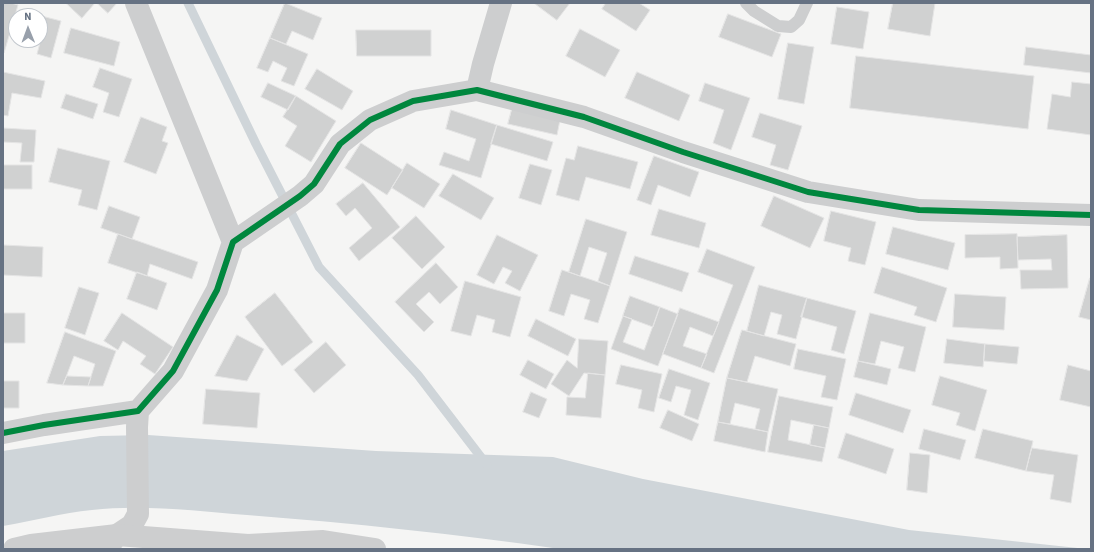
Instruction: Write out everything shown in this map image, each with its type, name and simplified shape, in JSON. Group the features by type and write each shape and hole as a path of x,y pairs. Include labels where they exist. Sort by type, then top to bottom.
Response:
{"street":[{"path":"136,3 233,242"},
{"path":"478,90 483,64 501,3"},
{"path":"112,542 132,525 138,514 138,419 173,371 217,290 233,242 300,196 314,184 340,144 370,120 413,101 478,90 584,117 683,152 808,192 919,210 1091,214"},
{"path":"3,433 44,425 138,419"},
{"path":"14,549 31,545 112,542 322,545 375,549"}],"lane":[{"path":"746,3 754,11 778,26 790,27 799,20 807,3"}],"shaded area":[{"path":"148,435 376,451 553,457 643,479 909,530 1087,549 560,549 482,538 364,525 150,508 111,508 81,511 3,526 3,451 100,436"}],"building":[{"path":"3,3 11,3 18,5 17,8 8,8 8,39 3,53"},
{"path":"66,3 95,3 82,18"},
{"path":"97,3 117,3 108,13"},
{"path":"285,3 322,18 313,40 292,31 286,44 270,38"},
{"path":"534,3 570,3 557,20"},
{"path":"606,3 639,3 650,10 636,31 602,9"},
{"path":"893,3 935,3 930,36 888,29"},
{"path":"837,7 869,12 863,49 831,44"},
{"path":"728,14 781,34 772,57 719,37"},
{"path":"48,18 61,21 51,58 37,54 39,48 48,48"},
{"path":"71,28 120,42 114,66 64,53"},
{"path":"580,29 620,50 605,77 566,56"},
{"path":"356,30 431,30 431,56 357,56"},
{"path":"270,38 308,54 294,86 281,81 287,68 273,61 268,72 257,68"},
{"path":"788,43 814,47 804,104 778,99"},
{"path":"1026,47 1091,55 1091,73 1024,65"},
{"path":"856,56 1034,76 1028,129 850,108"},
{"path":"100,68 132,79 119,117 103,112 109,93 93,87"},
{"path":"317,69 353,91 342,110 305,89"},
{"path":"3,72 45,81 41,98 12,93 8,116 3,115"},
{"path":"637,72 690,95 679,121 625,98"},
{"path":"1072,82 1091,84 1091,135 1047,129 1052,94 1070,97"},
{"path":"268,83 296,96 288,110 261,97"},
{"path":"705,83 750,98 731,150 713,143 724,110 699,101"},
{"path":"66,94 98,104 93,119 61,108"},
{"path":"296,96 336,121 311,162 285,146 297,126 283,117"},
{"path":"512,109 560,120 557,135 508,124"},
{"path":"451,110 497,125 481,178 439,165 444,152 469,161 476,139 446,129"},
{"path":"760,113 802,126 788,170 770,165 776,145 752,137"},
{"path":"141,117 167,127 162,141 168,143 156,174 124,162"},
{"path":"497,125 553,142 547,161 491,144"},
{"path":"3,128 36,130 34,162 20,162 22,143 3,142"},
{"path":"361,143 403,170 387,195 345,168"},
{"path":"578,146 638,162 630,189 586,177 579,201 556,195 566,158 574,160"},
{"path":"58,148 110,161 97,210 78,205 82,190 49,182"},
{"path":"654,156 699,172 690,197 658,185 651,205 637,200"},
{"path":"407,163 440,184 424,208 392,188"},
{"path":"530,164 552,170 541,205 519,198"},
{"path":"3,165 32,165 32,189 3,189"},
{"path":"453,174 494,198 481,220 439,196"},
{"path":"363,183 400,227 359,261 349,248 372,228 355,208 346,216 336,204"},
{"path":"774,196 824,218 810,248 761,226"},
{"path":"109,206 140,217 132,239 101,228"},
{"path":"659,209 706,223 699,248 651,235"},
{"path":"831,211 876,222 865,265 848,261 851,248 824,241"},
{"path":"416,216 445,247 422,269 392,238"},
{"path":"586,219 627,232 610,286 598,281 607,253 589,247 580,276 569,272"},
{"path":"893,227 955,243 948,270 886,254"},
{"path":"118,234 198,262 192,279 150,264 147,276 108,263"},
{"path":"1017,234 1018,268 1000,269 1000,257 965,258 965,235"},
{"path":"497,235 538,255 520,291 505,283 512,271 503,267 494,284 477,275"},
{"path":"1067,235 1068,288 1021,289 1020,270 1052,270 1051,259 1018,260 1017,237"},
{"path":"3,245 43,247 42,277 3,275"},
{"path":"707,249 755,267 714,373 701,368 733,285 698,272"},
{"path":"635,256 689,273 682,292 629,274"},
{"path":"436,263 458,287 440,304 429,292 416,304 434,322 424,332 395,302"},
{"path":"882,267 947,288 936,322 914,315 917,307 874,293"},
{"path":"562,270 610,286 598,323 584,319 590,300 571,294 564,316 549,311"},
{"path":"137,272 167,283 157,310 127,299"},
{"path":"1091,278 1091,320 1079,317"},
{"path":"465,281 521,297 510,337 492,332 495,320 477,315 471,336 451,331"},
{"path":"759,285 807,298 796,339 777,334 782,315 771,312 764,336 747,331"},
{"path":"79,287 99,293 85,335 65,328"},
{"path":"275,293 313,342 282,366 245,317"},
{"path":"955,294 1006,297 1004,330 953,327"},
{"path":"630,296 660,307 653,327 623,316"},
{"path":"807,298 856,311 844,354 831,350 837,327 801,317"},
{"path":"660,307 678,314 658,366 611,349 623,316 632,319 623,342 644,350"},
{"path":"680,308 719,322 713,336 690,327 683,346 707,354 701,368 663,354"},
{"path":"3,313 25,313 25,343 3,343"},
{"path":"122,313 173,347 155,374 140,364 146,356 123,341 118,350 104,341"},
{"path":"870,313 926,327 915,372 898,368 904,347 881,341 875,364 858,361"},
{"path":"536,319 576,339 568,356 528,336"},
{"path":"742,330 796,344 790,366 755,356 747,382 727,378"},
{"path":"65,332 116,351 103,386 88,386 95,364 74,356 63,385 47,383"},
{"path":"237,335 264,349 247,381 215,376"},
{"path":"579,339 608,341 605,375 584,373 569,396 551,384 567,360 577,368"},
{"path":"947,339 985,344 983,367 944,363"},
{"path":"326,342 346,365 314,393 294,370"},
{"path":"985,344 1019,347 1017,364 984,361"},
{"path":"798,349 846,359 837,400 821,397 826,376 794,369"},
{"path":"528,360 554,374 546,389 520,375"},
{"path":"858,361 891,369 887,385 854,377"},
{"path":"621,365 662,374 654,412 638,408 642,390 616,384"},
{"path":"1068,365 1091,371 1091,407 1060,400"},
{"path":"669,369 710,383 698,420 684,415 691,390 676,386 671,402 659,398"},
{"path":"588,373 605,375 601,418 566,415 567,397 585,398"},
{"path":"67,376 91,377 88,386 63,385"},
{"path":"940,376 987,390 975,431 956,425 960,413 932,405"},
{"path":"727,378 778,389 768,432 755,429 760,409 735,403 730,424 718,422"},
{"path":"3,381 19,381 19,408 3,408"},
{"path":"206,389 260,393 257,428 203,424"},
{"path":"531,392 547,399 539,418 523,412"},
{"path":"856,393 911,410 903,433 849,415"},
{"path":"779,396 833,407 829,428 791,420 788,440 825,448 822,462 768,452"},
{"path":"668,410 699,424 692,441 660,428"},
{"path":"718,422 768,432 765,452 714,441"},
{"path":"814,425 829,428 825,448 810,445"},
{"path":"924,429 966,440 960,460 919,449"},
{"path":"983,429 1033,441 1026,471 975,458"},
{"path":"846,433 894,449 886,474 838,458"},
{"path":"1032,448 1078,455 1071,503 1050,499 1054,475 1026,471"},
{"path":"910,453 930,455 927,493 907,490"}],"waterway":[{"path":"188,3 256,144 319,267 418,375 487,465"}],"cycle path":[{"path":"3,433 44,425 138,411 173,371 217,290 233,242 300,196 314,184 340,144 370,120 413,101 477,90 584,117 683,152 808,192 919,210 1091,215"}]}
